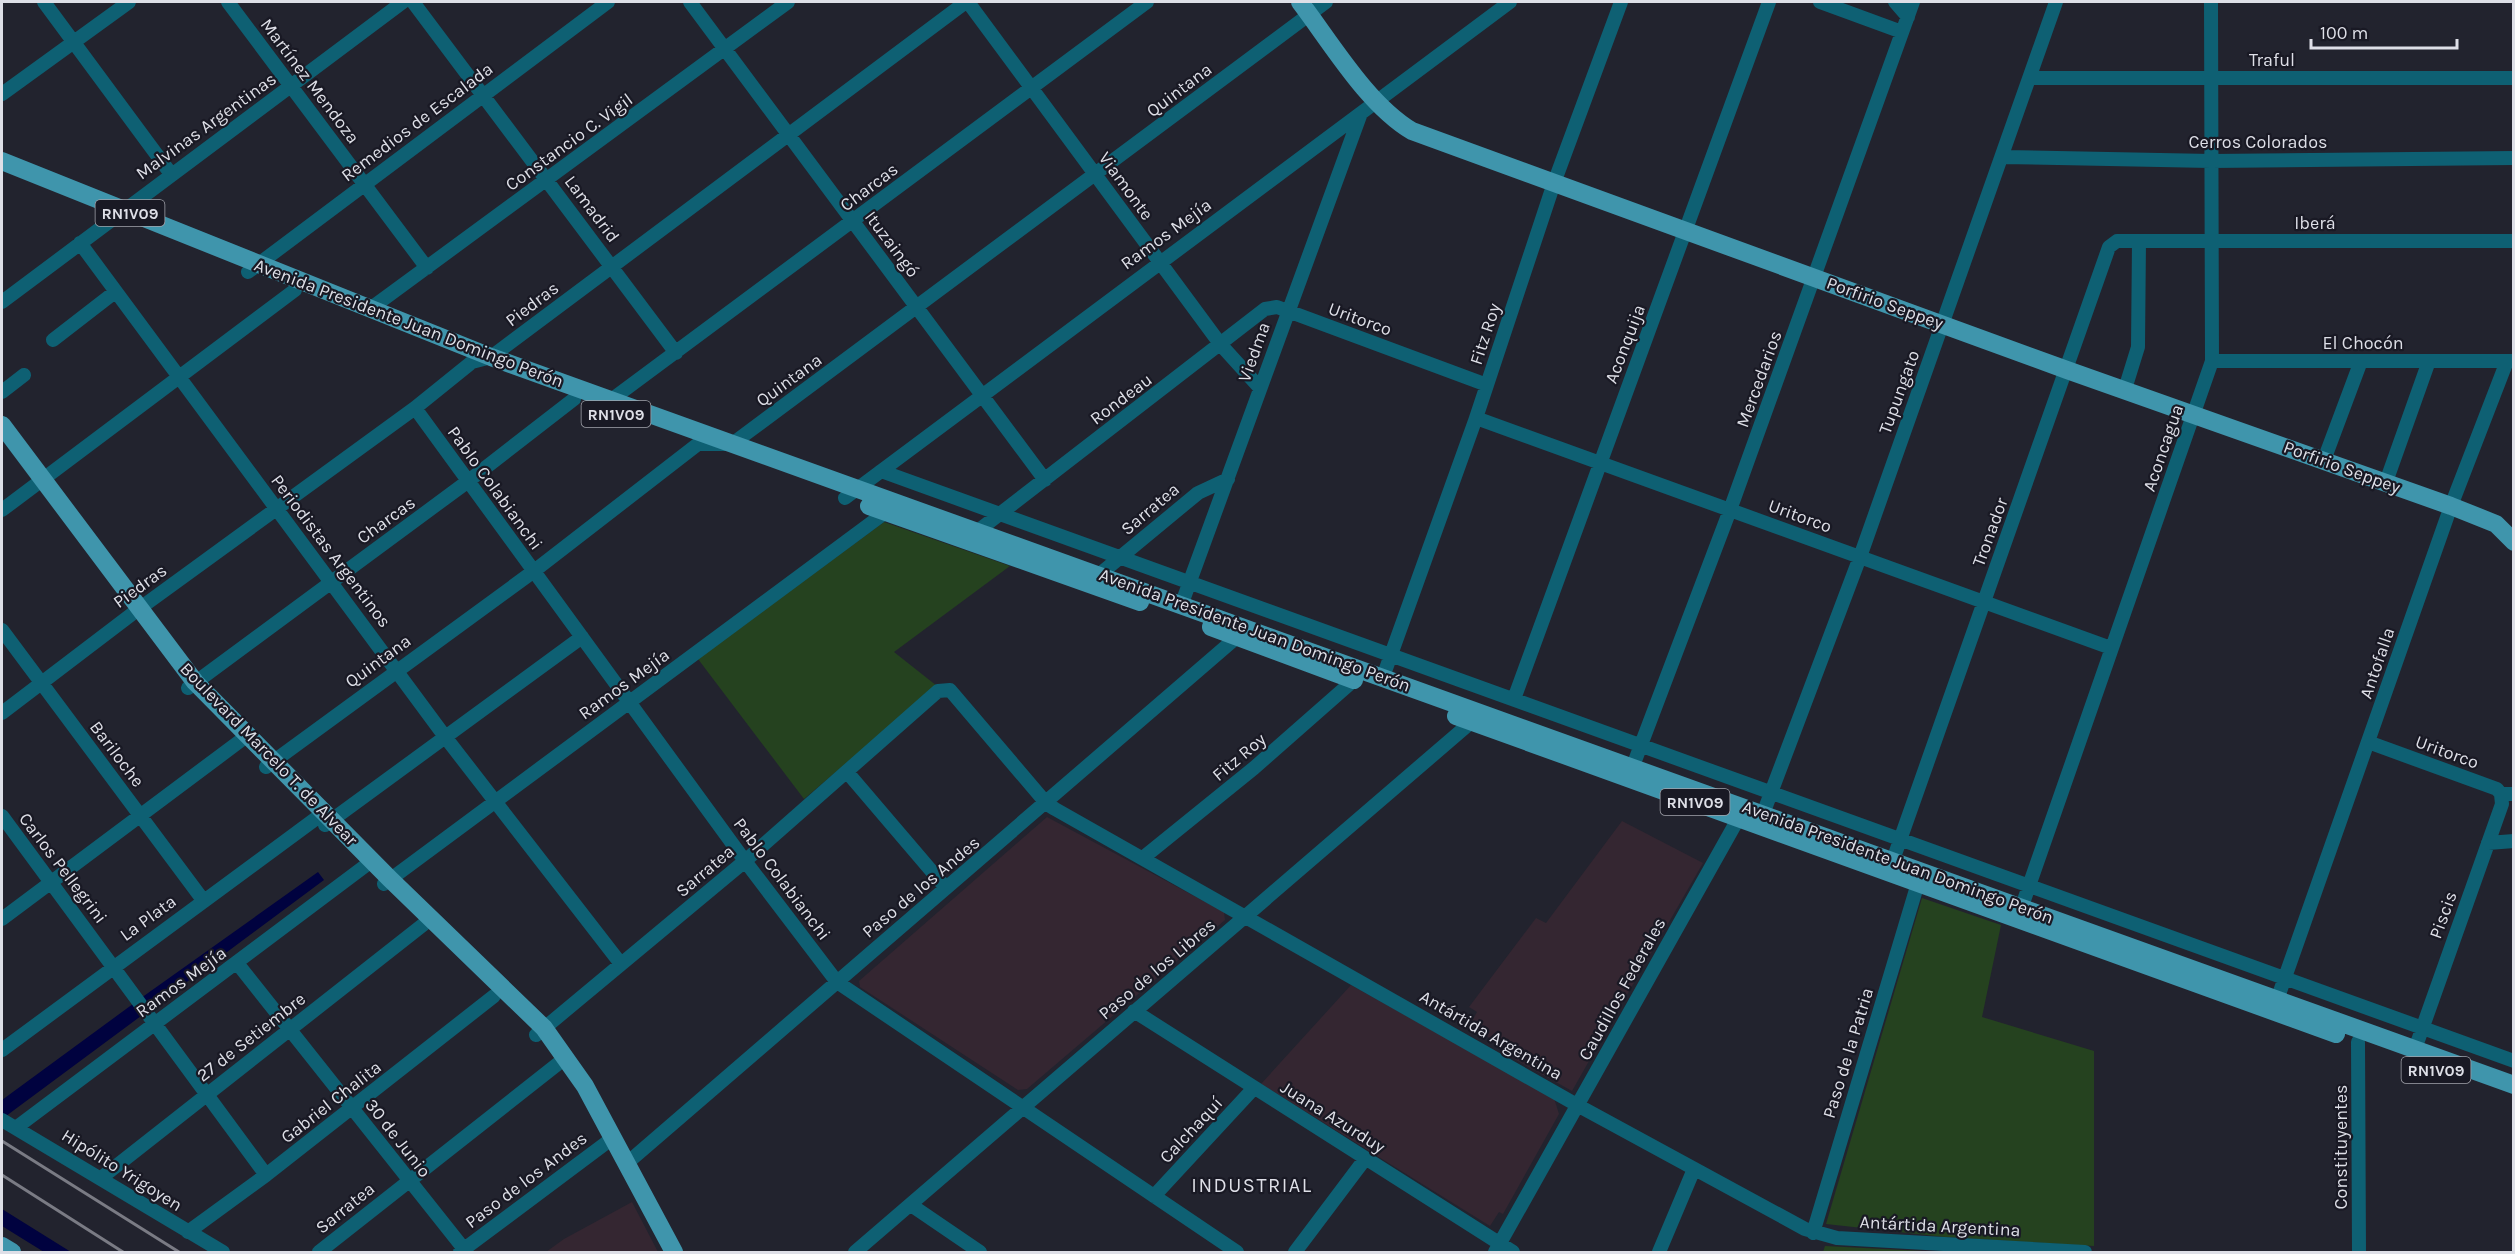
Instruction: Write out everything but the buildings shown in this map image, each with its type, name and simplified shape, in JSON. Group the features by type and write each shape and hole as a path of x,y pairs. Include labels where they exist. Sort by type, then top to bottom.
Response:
{"main road":[{"name":"Porfirio Seppey","path":"1305,8 1376,102 1399,123 1412,131 2067,370 2451,506 2496,524 2514,542"},
{"name":"Avenida Presidente Juan Domingo Perón","path":"2,161 118,214 253,268 370,309 492,357 732,444 851,493 886,512 1354,680 1634,766 1742,813 1763,814 2514,1085"},
{"name":"Avenida Presidente Juan Domingo Perón","path":"2,174 118,214"},
{"name":"Avenida Presidente Juan Domingo Perón","path":"253,268 295,290 472,362 698,444 851,493 979,530 1182,603 1383,677 1477,717 1742,813 1918,883 2514,1098"},
{"name":"Boulevard Marcelo T. de Alvear","path":"2,426 38,483 191,685 240,741 269,764"},
{"name":"Boulevard Marcelo T. de Alvear","path":"2,444 38,483"},
{"name":"Boulevard Marcelo T. de Alvear","path":"191,685 387,882 540,1031 564,1059 585,1086 674,1252"},
{"name":"Boulevard Marcelo T. de Alvear","path":"325,820 365,866 387,882 494,996 540,1031"},
{"path":"2,1246 12,1252"}],"street":[{"path":"44,2 171,174"},
{"path":"2,94 129,2"},
{"name":"Martínez Mendoza","path":"228,2 427,268"},
{"name":"Malvinas Argentinas","path":"2,302 403,2"},
{"name":"Lamadrid","path":"413,2 548,179 675,353"},
{"name":"Remedios de Escalada","path":"253,268 482,94 608,2"},
{"name":"Ituzaingó","path":"690,2 1045,480"},
{"name":"Constancio C. Vigil","path":"370,309 788,2"},
{"name":"Viamonte","path":"967,2 1221,345 1260,388"},
{"name":"Piedras","path":"2,713 415,408 472,362 492,357 967,2"},
{"name":"Charcas","path":"611,400 1147,2"},
{"name":"Quintana","path":"732,444 1095,175 1305,8 1326,2"},
{"name":"Ramos Mejía","path":"851,493 1510,2"},
{"name":"Fitz Roy","path":"1383,677 1476,418 1554,183 1621,2"},
{"name":"Aconquija","path":"1514,699 1769,2"},
{"path":"1820,2 1902,32"},
{"path":"1895,2 1908,17"},
{"name":"Mercedarios","path":"1634,766 1730,510 1913,2"},
{"name":"Tupungato","path":"1763,814 1860,557 2056,2"},
{"name":"Aconcagua","path":"2022,906 2212,361 2211,2"},
{"name":"Traful","path":"2030,78 2514,78"},
{"name":"Viedma","path":"1182,603 1361,113"},
{"name":"Cerros Colorados","path":"2002,157 2211,161 2514,158"},
{"name":"Iberá","path":"2117,241 2514,241"},
{"name":"Tronador","path":"1893,860 2109,247 2117,241"},
{"path":"2125,389 2138,347 2139,241"},
{"name":"Periodistas Argentinos","path":"80,243 446,738 621,964"},
{"path":"2,510 295,290"},
{"path":"53,340 115,292"},
{"name":"Rondeau","path":"979,530 1265,309 1277,307 1288,311"},
{"name":"Uritorco","path":"1288,311 1487,385"},
{"name":"El Chocón","path":"2212,361 2510,361"},
{"path":"2324,460 2361,361"},
{"path":"2386,482 2429,361"},
{"name":"Antofalla","path":"2277,1000 2451,506 2510,361"},
{"path":"2,392 24,375"},
{"name":"Charcas","path":"191,685 467,482 574,399"},
{"name":"Pablo Colabianchi","path":"415,408 834,984 1237,1252"},
{"name":"Uritorco","path":"1476,418 2111,648"},
{"path":"698,444 732,444"},
{"name":"Quintana","path":"269,764 534,571 698,444"},
{"name":"Avenida Presidente Juan Domingo Perón","path":"881,471 2514,1061"},
{"name":"Sarratea","path":"1100,574 1198,492 1227,478"},
{"name":"Ramos Mejía","path":"387,882 886,512"},
{"name":"Bariloche","path":"2,630 203,900"},
{"name":"La Plata","path":"2,1050 203,900 446,738 582,637"},
{"name":"Paso de los Andes","path":"626,1164 1047,804 1238,637"},
{"name":"Fitz Roy","path":"1144,857 1254,768 1354,680"},
{"name":"Sarratea","path":"540,1031 745,861 938,691 950,690"},
{"name":"Antártida Argentina","path":"950,690 1047,804 1248,916 1577,1105 1813,1233 1837,1238 2085,1252"},
{"name":"Paso de los Libres","path":"855,1252 1477,717"},
{"path":"2,920 240,741"},
{"name":"Uritorco","path":"2368,742 2507,794"},
{"path":"847,771 946,888"},
{"name":"Piscis","path":"2415,1049 2507,794"},
{"name":"Caudillos Federales","path":"1497,1248 1742,813"},
{"name":"Carlos Pellegrini","path":"2,816 151,1017"},
{"path":"2488,843 2514,841"},
{"name":"Ramos Mejía","path":"17,1127 151,1017 237,963 365,866"},
{"name":"Paso de la Patria","path":"1813,1233 1918,883"},
{"name":"27 de Setiembre","path":"101,1178 424,924"},
{"name":"30 de Junio","path":"237,963 462,1251"},
{"path":"834,984 1005,1103"},
{"name":"Gabriel Chalita","path":"188,1232 266,1176 494,996"},
{"name":"Juana Azurduy","path":"1134,1011 1365,1159 1497,1248 1513,1252"},
{"path":"151,1017 205,1095 266,1176"},
{"name":"Constituyentes","path":"2358,1042 2359,1252"},
{"name":"Sarratea","path":"318,1252 564,1059"},
{"name":"Calchaquí","path":"1154,1196 1254,1089"},
{"name":"Hipólito Yrigoyen","path":"2,1120 223,1252"},
{"name":"Paso de los Andes","path":"462,1251 614,1137"},
{"path":"1295,1252 1365,1159"},
{"path":"1659,1252 1694,1169"},
{"path":"911,1205 980,1252"}],"shaded area":[{"path":"1047,817 1224,912 1225,920 1027,1089 1018,1090 860,987 859,981"},
{"path":"1622,821 1703,863 1605,1033 1599,1034 1596,1040 1597,1047 1572,1091 1516,1060 1471,1023 1477,1012 1469,1007 1536,918 1546,923"},
{"path":"318,872 324,880 149,1010 141,998"},
{"path":"1351,985 1554,1098 1559,1114 1503,1214 1499,1212 1490,1226 1261,1084"},
{"path":"137,1001 145,1013 2,1119 2,1100"},
{"path":"632,1202 658,1252 546,1252 564,1239"},
{"path":"2,1209 71,1252 44,1252 2,1226"}],"green space":[{"path":"884,522 1010,566 894,652 937,686 804,799 698,659"},
{"path":"1922,898 2001,925 1982,1017 2094,1051 2094,1246 1945,1237 1826,1224"},
{"path":"1825,1246 1943,1252 1823,1252"}],"railway":[{"path":"2,1141 179,1252"},
{"path":"2,1175 123,1252"}],"district":[{"name":"INDUSTRIAL","path":"1252,1185"}]}
